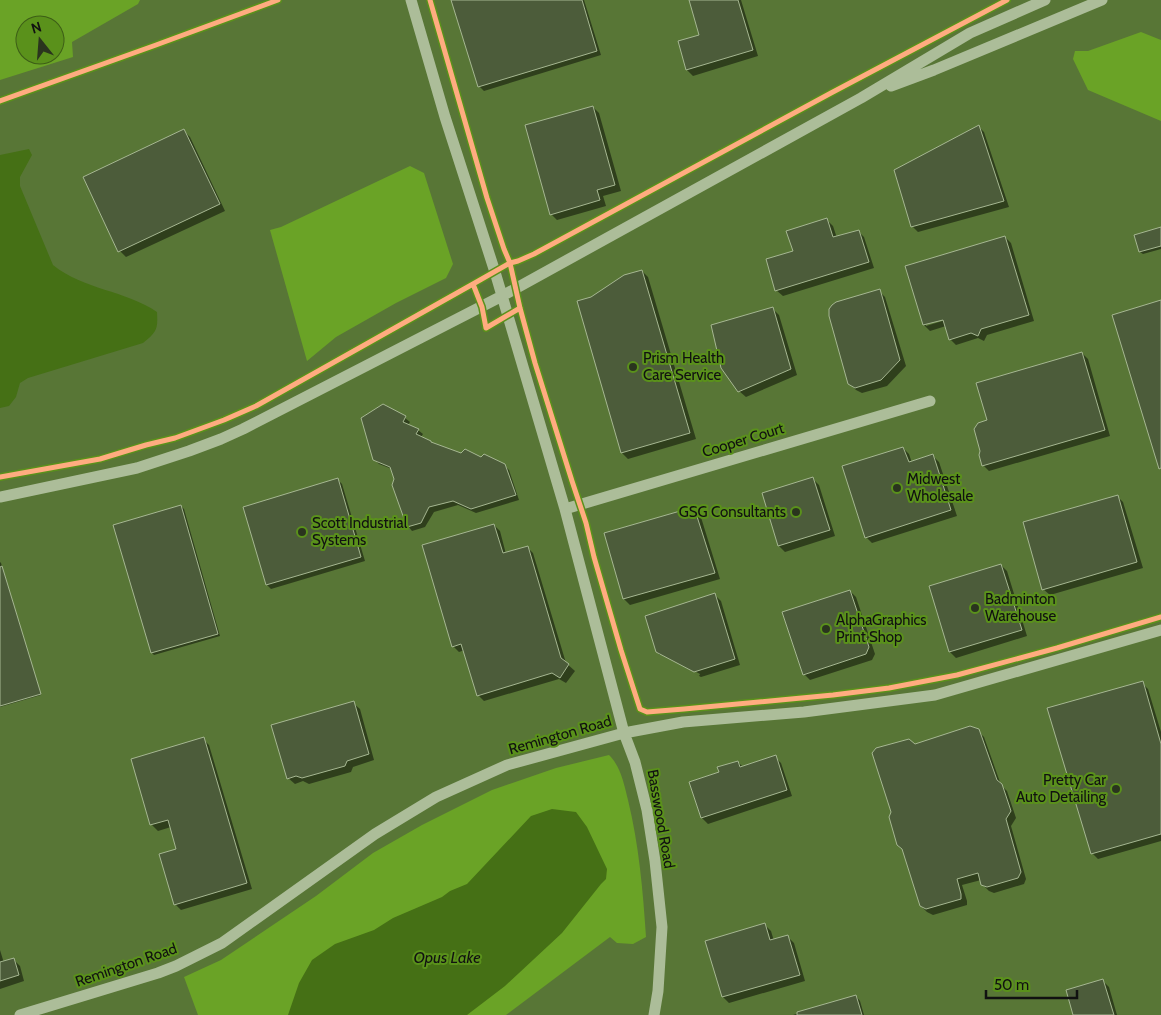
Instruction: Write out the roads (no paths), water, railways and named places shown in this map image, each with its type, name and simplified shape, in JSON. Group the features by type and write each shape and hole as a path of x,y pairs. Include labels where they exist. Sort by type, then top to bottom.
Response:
{"street":[{"name":"Basswood Road","path":"411,0 565,509 624,733 635,762 647,810 662,927 658,992 654,1015"},
{"path":"0,497 136,468 212,443 502,296 861,98 970,33 1045,0"},
{"path":"861,98 934,70 1102,0"},
{"name":"Cooper Court","path":"565,509 930,401"},
{"name":"Remington Road","path":"20,1015 149,976 176,966 222,943 375,834 436,798 507,765 624,733 683,722 804,712 935,695 1161,630"}],"water":[{"path":"29,149 32,155 20,177 20,186 53,265 78,280 145,305 157,312 157,322 154,333 143,343 28,378 20,383 16,397 9,406 0,408 0,155"},
{"name":"Opus Lake","path":"552,809 576,812 587,827 607,869 606,879 562,933 505,986 467,1015 288,1015 299,983 312,960 335,944 374,930 393,918 467,884 531,816"}],"place":[{"name":"Prism Health Care Service","path":"633,367"},
{"name":"Midwest Wholesale","path":"897,488"},
{"name":"GSG Consultants","path":"796,512"},
{"name":"Scott Industrial Systems","path":"302,532"},
{"name":"Badminton Warehouse","path":"975,608"},
{"name":"AlphaGraphics Print Shop","path":"826,629"},
{"name":"Pretty Car Auto Detailing","path":"1116,789"}]}
